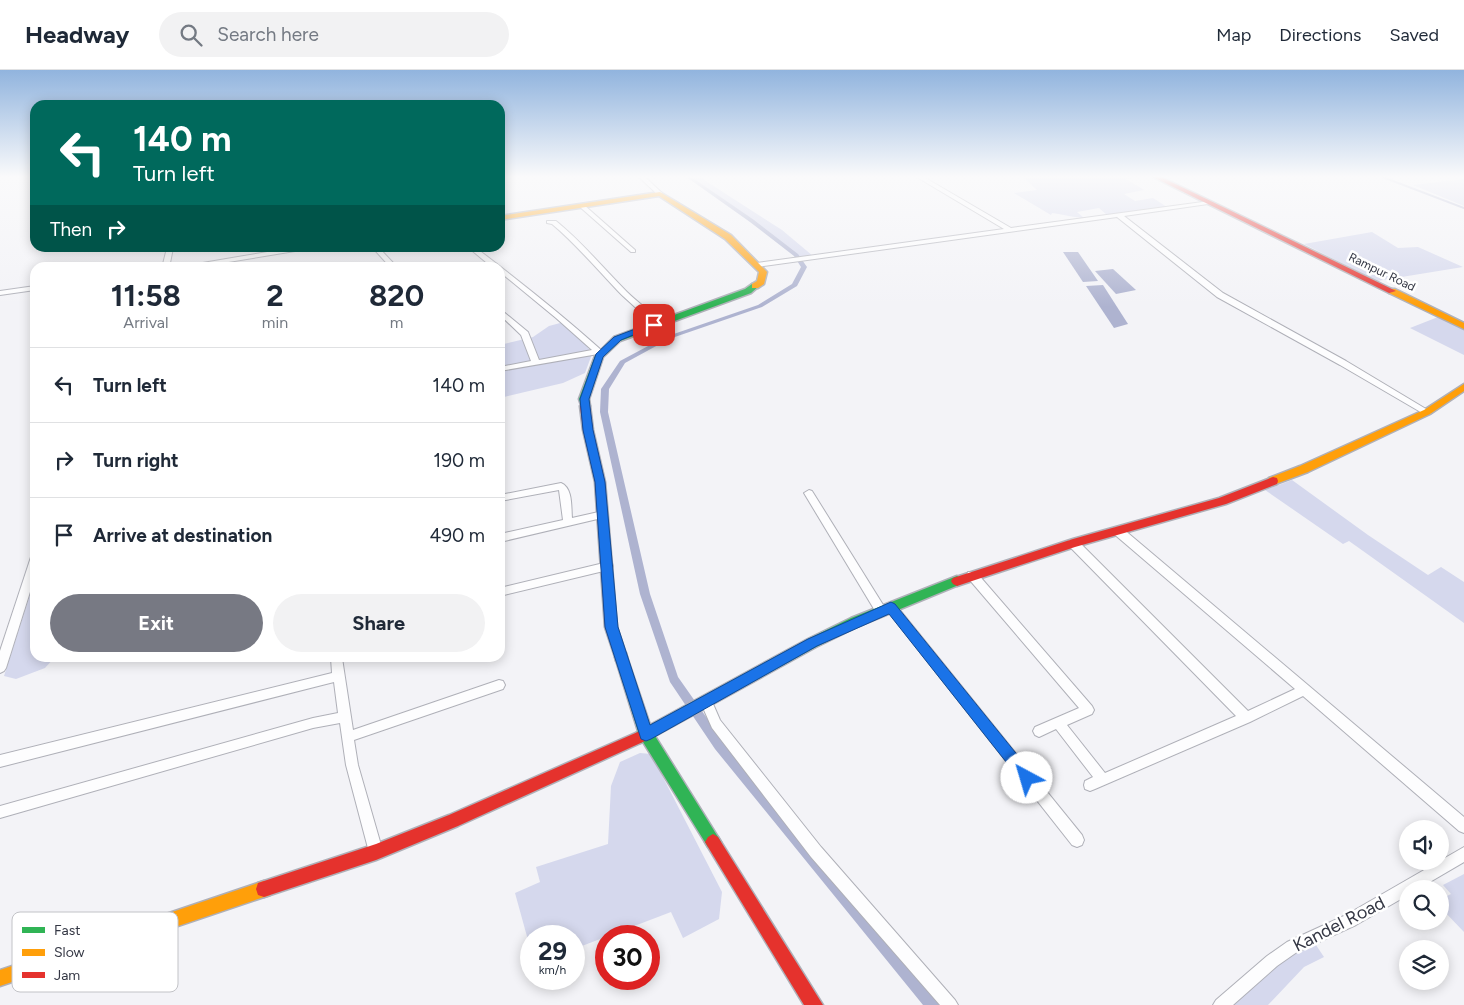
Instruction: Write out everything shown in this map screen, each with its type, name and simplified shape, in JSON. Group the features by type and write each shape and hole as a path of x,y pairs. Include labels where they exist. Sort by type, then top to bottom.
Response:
{"street":[{"path":"597,220 633,251"},
{"path":"701,220 728,237 757,265 763,272 761,282 748,291 618,338 602,351 599,356 584,399 588,430 600,482 608,566 611,627 646,734 814,1005"},
{"path":"993,220 1011,230"},
{"path":"757,265 1080,220"},
{"path":"1125,220 1234,304 1343,363 1426,412"},
{"name":"Rampur Road","path":"1244,220 1464,326"},
{"path":"549,222 554,222 581,246 625,294 652,319 654,325"},
{"path":"214,262 276,252"},
{"path":"380,252 389,262"},
{"path":"477,252 491,262"},
{"path":"505,273 602,351"},
{"path":"0,293 30,289"},
{"path":"505,316 525,334 536,363"},
{"path":"505,368 602,351"},
{"path":"178,918 376,852 453,821 646,734 812,643 886,609 972,575 1073,543 1222,500 1295,472 1426,412 1464,387"},
{"path":"505,497 561,486 564,490 568,522"},
{"path":"809,492 886,609 1077,840"},
{"path":"505,537 603,515"},
{"path":"1118,531 1464,826"},
{"path":"1073,543 1246,718"},
{"path":"505,591 608,566"},
{"path":"1,661 30,575"},
{"path":"972,575 1092,708 1059,724 1039,731"},
{"path":"337,662 352,765 376,852"},
{"path":"0,760 339,676"},
{"path":"348,737 499,685"},
{"path":"1090,785 1246,718 1304,690"},
{"path":"704,703 716,724 816,852 950,1005"},
{"path":"0,812 313,723 345,717"},
{"path":"1059,724 1102,779"},
{"name":"Kandel Road","path":"1221,1005 1272,961 1292,948 1352,920 1464,854"},
{"path":"0,978 12,974"}],"shaded area":[{"path":"752,220 766,220 782,230 813,256 801,258"},
{"path":"1372,232 1398,248 1418,247 1463,267 1377,281 1304,244"},
{"path":"1063,252 1078,252 1098,281 1083,282"},
{"path":"1113,269 1136,290 1116,294 1095,271"},
{"path":"1103,285 1128,324 1114,328 1086,286"},
{"path":"1438,317 1464,330 1464,355 1410,328"},
{"path":"564,322 575,327 592,354 585,373 563,383 505,397 505,344 533,337 549,326"},
{"path":"1292,480 1368,535 1428,575 1441,567 1464,582 1464,623 1349,541 1343,544 1265,490"},
{"path":"30,595 30,662 50,662 45,668 16,679 4,676"},
{"path":"640,753 651,754 722,892 719,919 683,938 671,912 637,925 595,925 595,941 585,945 585,925 524,925 515,893 540,882 536,867 608,844 611,786 620,762"},
{"path":"1464,874 1464,932 1449,916 1449,895 1451,894 1449,892 1449,882"},
{"path":"1316,945 1324,957 1304,967 1268,1005 1230,1005 1288,957"}],"waterway":[{"path":"750,220 796,255 804,267 795,285 760,306 667,338 622,362 605,389 604,412 645,594 674,679 719,745 932,1005"}],"traffic: fast":[{"path":"585,406 584,399 599,356 617,339 748,291 755,286"},
{"path":"640,737 812,643 855,622 957,581"},
{"path":"621,657 646,734 713,842"}],"traffic: slow":[{"path":"701,220 728,237 763,272 761,282 755,286"},
{"path":"1392,291 1464,326"},
{"path":"1273,481 1304,469 1427,412 1464,387"},
{"path":"178,918 264,889"},
{"path":"0,978 12,974"}],"traffic: jam":[{"path":"1244,220 1392,291"},
{"path":"585,406 588,430 600,482 611,627 621,657"},
{"path":"957,581 1073,543 1222,501 1273,481"},
{"path":"264,889 376,852 453,821 640,737"},
{"path":"713,842 814,1005"}],"route":[{"path":"654,325 618,338 599,356 584,399 588,430 600,482 608,566 611,627 646,734 837,630 891,607 1027,778"}]}
